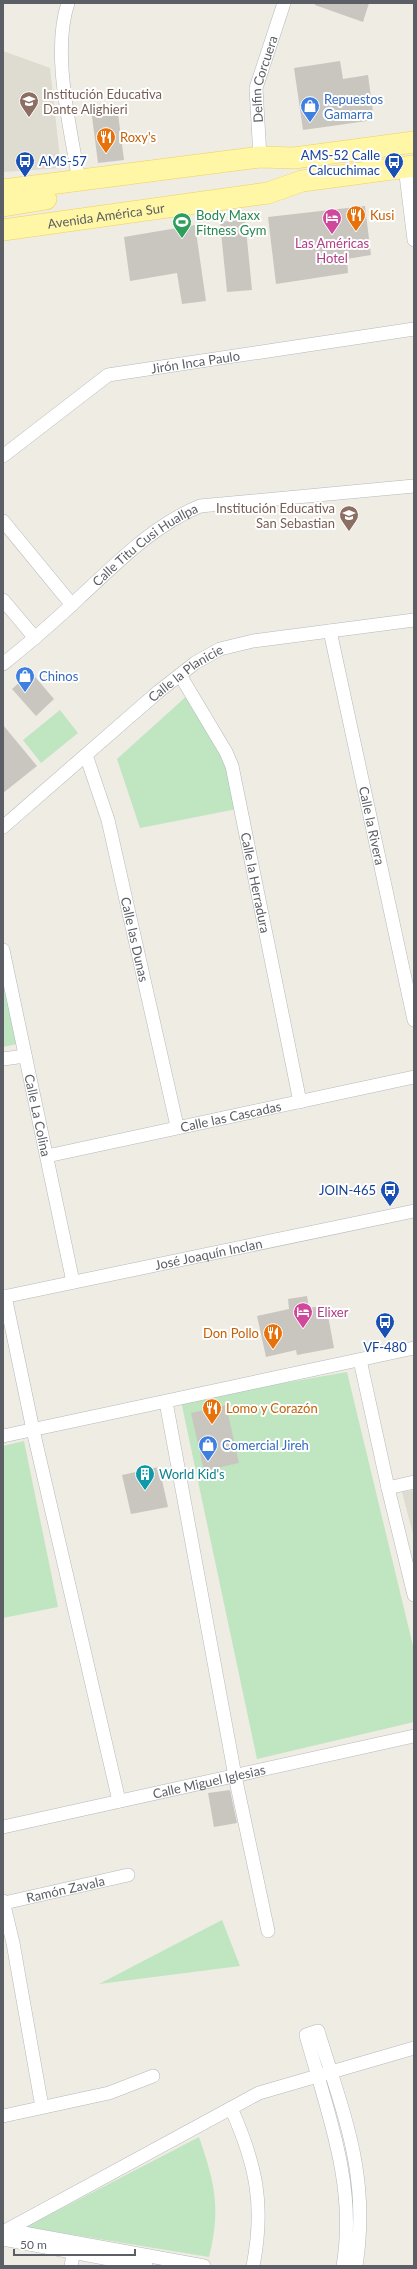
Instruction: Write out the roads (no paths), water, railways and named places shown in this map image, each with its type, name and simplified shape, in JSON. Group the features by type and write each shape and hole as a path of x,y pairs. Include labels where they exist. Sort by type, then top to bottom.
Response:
{"main road":[{"name":"Avenida América Sur","path":"3,218 290,171 414,142"},
{"name":"Avenida América Sur","path":"3,190 79,182 260,157 290,171"},
{"name":"Avenida América Sur","path":"3,206 290,171 409,166"},
{"name":"Avenida América Sur","path":"3,230 268,193 290,171"}],"street":[{"path":"68,3 61,44 63,72 79,182"},
{"name":"Delfin Corcuera","path":"260,157 256,88 284,3"},
{"path":"409,166 414,240"},
{"name":"Jirón Inca Paulo","path":"3,456 108,375 414,329"},
{"name":"Calle Titu Cusi Huallpa","path":"3,664 72,605 141,540 177,516 200,506 414,486"},
{"path":"3,521 72,605"},
{"path":"3,600 35,638"},
{"name":"Calle la Planicie","path":"3,827 180,675 206,656 235,645 414,620"},
{"name":"Calle la Rivera","path":"330,631 414,1020"},
{"name":"Calle la Herradura","path":"180,675 226,752 232,766 300,1102"},
{"name":"Calle las Dunas","path":"86,755 108,820 177,1126"},
{"name":"Calle La Colina","path":"3,950 73,1282"},
{"path":"3,1059 25,1056"},
{"name":"Calle las Cascadas","path":"47,1156 177,1126 300,1102 414,1077"},
{"name":"José Joaquín Inclan","path":"4,1297 414,1211"},
{"path":"4,1297 33,1430 119,1801"},
{"path":"3,1436 414,1348"},
{"path":"360,1360 388,1488 414,1595"},
{"path":"166,1402 235,1776 268,1931"},
{"path":"388,1488 414,1482"},
{"name":"Calle Miguel Iglesias","path":"3,1827 414,1736"},
{"name":"Ramón Zavala","path":"3,1902 128,1875"},
{"path":"3,1902 13,1943 42,2107"},
{"path":"343,2266 348,2240 345,2184 339,2149 306,2035 318,2031 347,2121 356,2157 361,2202 356,2266"},
{"path":"4,2234 259,2093 414,2048"},
{"path":"3,2116 110,2093 153,2076"},
{"path":"232,2108 252,2161 256,2182 258,2230 253,2266"},
{"path":"4,2234 160,2262 204,2266"},
{"path":"71,2266 75,2247"},
{"path":"75,2247 146,2266"}],"place":[{"name":"Institución Educativa Dante Alighieri","path":"29,118"},
{"name":"Repuestos Gamarra","path":"310,123"},
{"name":"Roxy's","path":"106,154"},
{"name":"AMS-57","path":"25,178"},
{"name":"AMS-52 Calle Calcuchimac","path":"394,179"},
{"name":"Kusi","path":"356,232"},
{"name":"Las Américas Hotel","path":"332,235"},
{"name":"Body Maxx Fitness Gym","path":"182,239"},
{"name":"Institución Educativa San Sebastian","path":"349,532"},
{"name":"Chinos","path":"25,693"},
{"name":"JOIN-465","path":"390,1207"},
{"name":"Elixer","path":"303,1329"},
{"name":"VF-480","path":"385,1339"},
{"name":"Don Pollo","path":"273,1350"},
{"name":"Lomo y Corazón","path":"212,1425"},
{"name":"Comercial Jireh","path":"208,1462"},
{"name":"World Kid's","path":"145,1491"}]}
